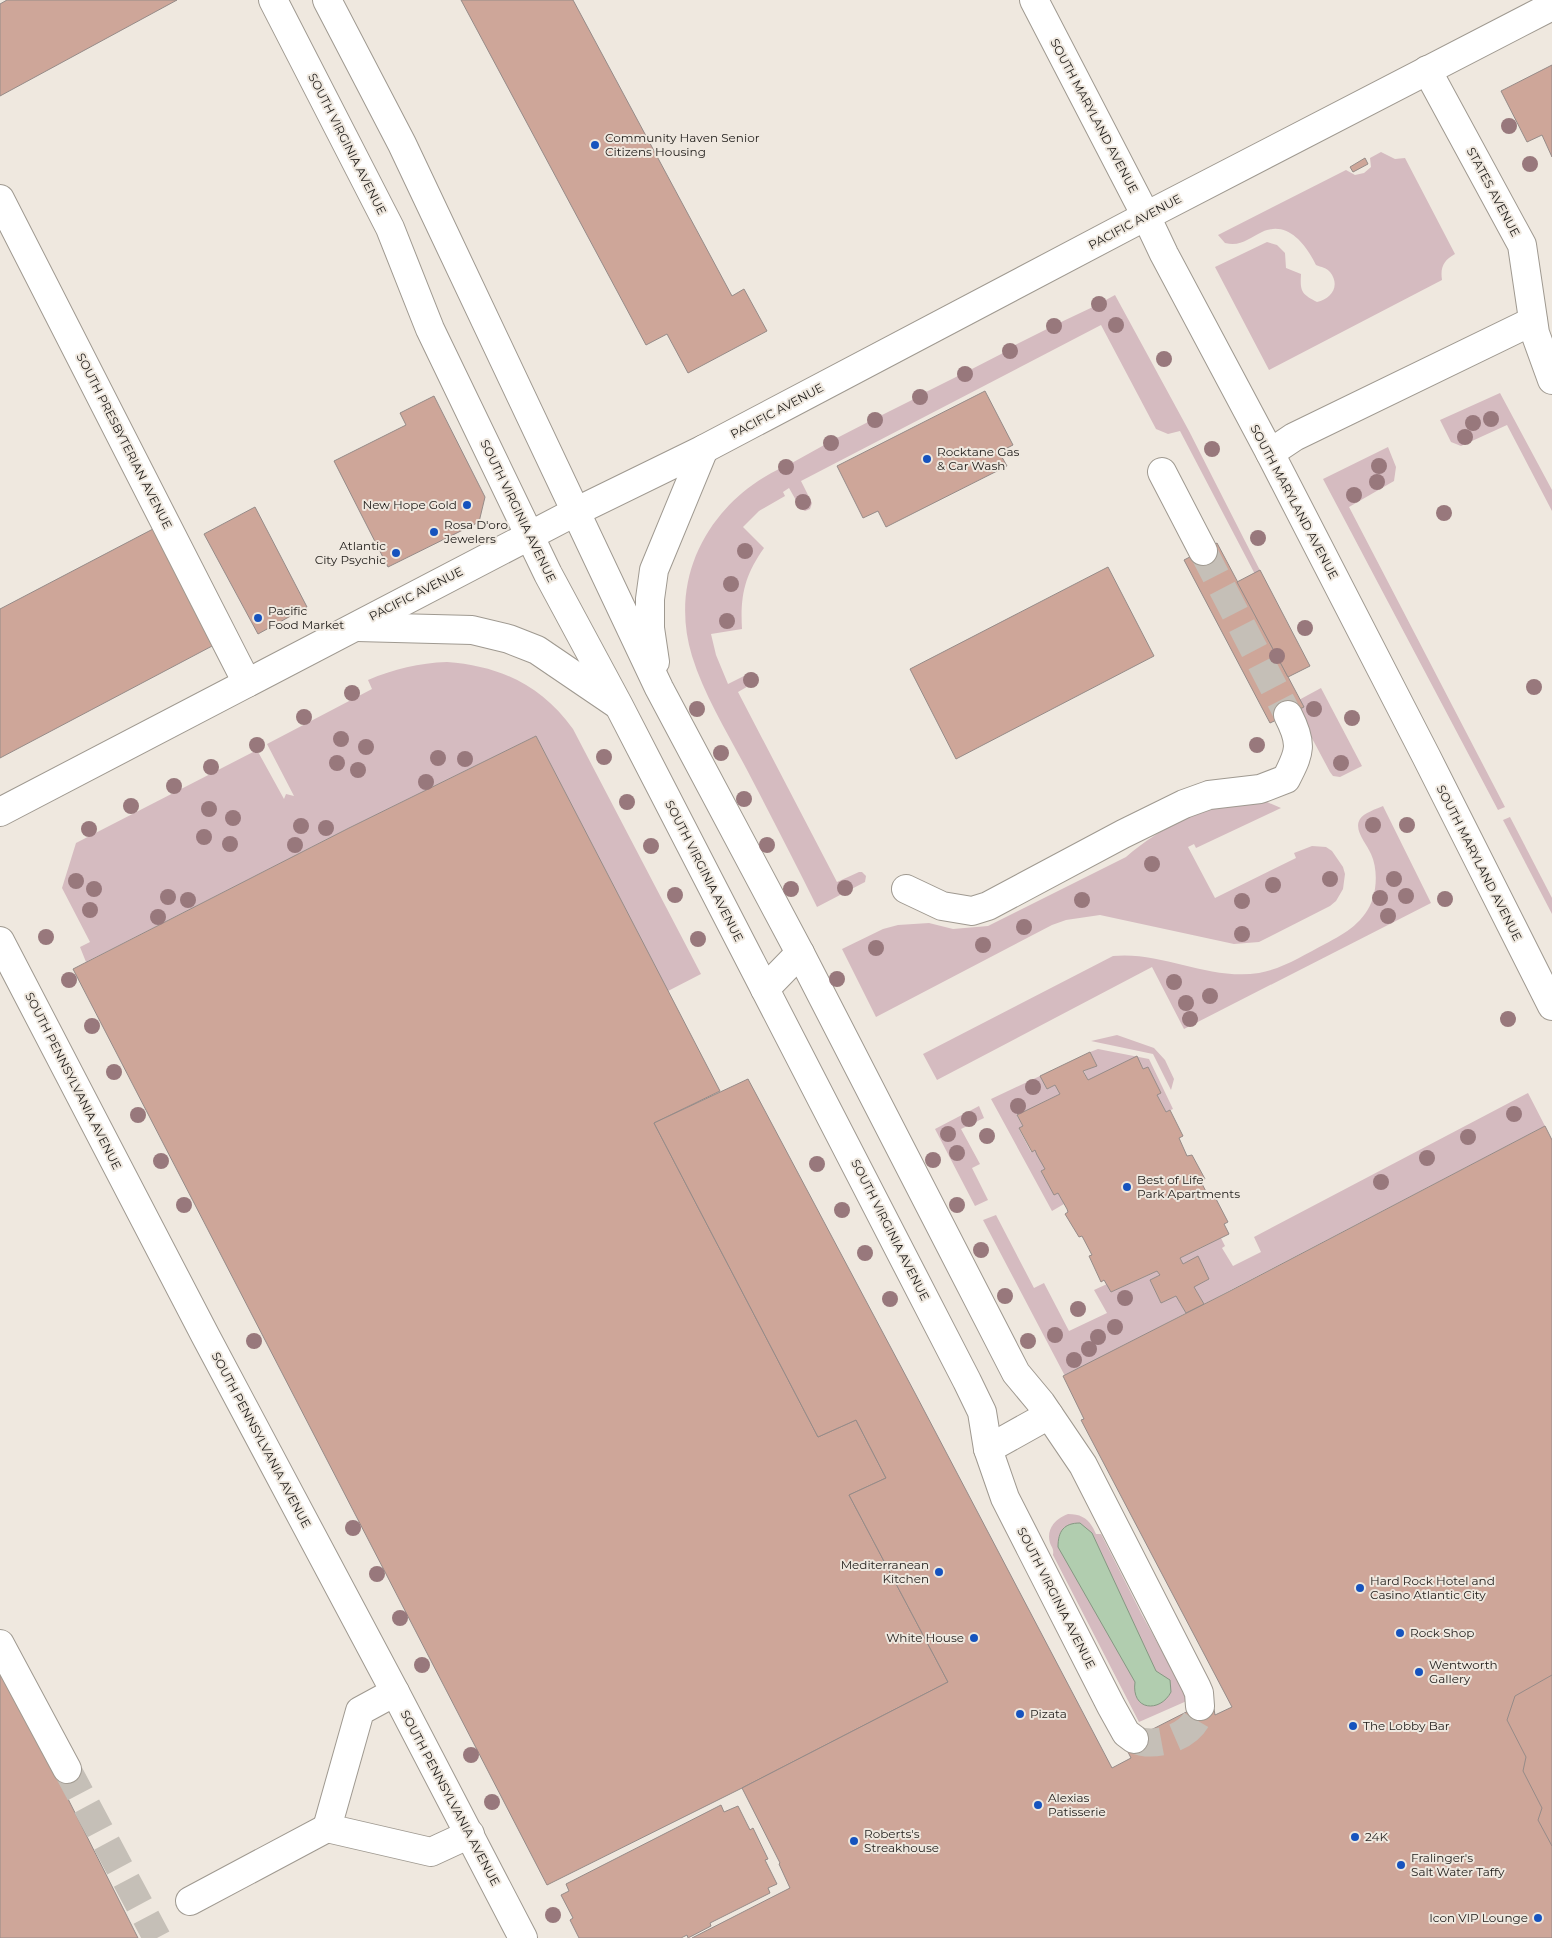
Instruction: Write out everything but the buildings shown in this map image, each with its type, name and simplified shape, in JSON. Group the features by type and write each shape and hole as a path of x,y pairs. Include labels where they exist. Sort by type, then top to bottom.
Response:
{"street":[{"path":"327,0 402,144 659,688 800,953 1016,1373 1049,1415 1083,1465 1196,1686 1199,1693 1200,1706"},
{"name":"SOUTH MARYLAND AVENUE","path":"1034,0 1164,254 1270,453 1552,1006"},
{"name":"SOUTH VIRGINIA AVENUE","path":"281,3 390,228 430,329 529,536 619,706 967,1381 982,1412 988,1448 1009,1506 1111,1706 1126,1733 1134,1739"},
{"name":"PACIFIC AVENUE","path":"0,812 575,512 704,449 1146,216 1552,6"},
{"name":"STATES AVENUE","path":"1427,70 1522,245 1535,333 1552,380"},
{"name":"SOUTH PRESBYTERIAN AVENUE","path":"0,199 247,683"},
{"path":"1270,453 1294,437 1533,321"},
{"path":"659,688 650,628 650,599 654,570 704,449"},
{"path":"1162,472 1203,551"},
{"path":"353,627 472,630 509,639 537,650 619,706"},
{"path":"906,889 942,906 972,911 988,906 1123,834 1184,804 1209,795 1260,789 1286,779 1298,756 1296,731 1288,715"},
{"name":"SOUTH PENNSYLVANIA AVENUE","path":"0,941 523,1938"},
{"path":"765,989 800,953"},
{"path":"988,1448 1049,1415"},
{"path":"0,1644 66,1770"},
{"path":"327,1828 360,1710 395,1692"},
{"path":"190,1901 327,1828 431,1852 470,1834"}],"shaded area":[{"path":"1381,152 1395,159 1405,158 1455,254 1444,264 1442,280 1269,370 1215,267 1267,242 1277,245 1285,253 1286,268 1301,274 1301,288 1305,294 1317,302 1330,295 1335,282 1330,272 1316,265 1307,250 1295,236 1288,232 1280,229 1271,229 1236,244 1225,243 1218,235 1346,170 1355,175 1364,173 1371,167 1370,158"},
{"path":"1115,295 1189,431 1275,600 1290,641 1180,431 1168,434 1156,429 1101,325 801,481 812,503 810,509 805,511 801,509 789,488 783,492 785,496 759,511 743,527 764,548 752,567 745,586 742,606 742,629 711,634 716,655 728,684 752,672 757,675 757,681 738,692 837,882 859,872 866,876 865,882 817,907 709,699 692,656 686,627 686,598 691,571 700,546 715,522 733,501 756,483 781,468 784,472 792,468 790,464 826,444 829,449 837,445 835,439 870,421 873,426 882,421 880,416 916,398 919,402 927,398 924,393 960,375 963,379 972,375 970,370 1005,352 1008,356 1017,351 1013,346 1049,328 1052,332 1061,328 1059,323 1095,306 1098,310 1106,305 1104,301"},
{"path":"1500,393 1552,490 1552,511 1507,425 1461,446 1451,442 1440,420"},
{"path":"1388,447 1396,467 1394,481 1349,507 1505,807 1498,810 1323,479"},
{"path":"447,662 485,668 518,680 547,701 561,714 573,729 701,974 668,991 536,736 349,828 86,962 80,947 90,942 62,888 76,843 257,750 284,799 286,794 294,796 267,744 372,689 368,680 407,667"},
{"path":"1321,688 1362,766 1340,777 1333,776 1330,772 1298,712 1297,701"},
{"path":"1250,802 1267,802 1281,808 1196,848 1194,844 1188,847 1215,898 1296,858 1294,853 1312,846 1326,847 1332,851 1343,867 1345,874 1343,889 1336,901 1330,906 1259,942 1234,944 1100,915 1066,920 1052,925 876,1017 842,949 883,929 898,925 929,923 953,929 988,926 1126,857 1154,836 1184,819 1216,808"},
{"path":"1383,806 1431,903 1184,1029 1152,967 937,1080 923,1054 1113,956 1150,958 1222,973 1259,973 1284,965 1340,936 1360,920 1373,898 1376,881 1374,864 1371,854 1359,832 1358,823 1364,815"},
{"path":"1510,817 1552,898 1552,914 1503,820"},
{"path":"1117,1035 1154,1048 1165,1060 1174,1079 1171,1090 1153,1054 1091,1041"},
{"path":"1098,1049 1149,1059 1173,1109 1166,1112 1157,1095 1160,1093 1148,1068 1143,1069 1137,1057 1088,1080 1084,1071 1097,1066 1090,1052"},
{"path":"1040,1076 1047,1089 1055,1085 1060,1094 1017,1116 1023,1126 1019,1129 1031,1152 1035,1150 1045,1169 1041,1171 1054,1194 1058,1193 1064,1204 1052,1211 991,1099"},
{"path":"1528,1093 1545,1126 1204,1304 1194,1287 1209,1279 1198,1257 1183,1264 1180,1258 1221,1238 1225,1246 1222,1248 1233,1266 1261,1252 1254,1237"},
{"path":"979,1106 984,1118 961,1129 980,1164 972,1168 988,1200 975,1206 935,1129"},
{"path":"996,1215 1034,1288 1044,1283 1069,1331 1107,1313 1094,1290 1107,1284 1111,1292 1157,1271 1160,1275 1150,1280 1161,1303 1176,1296 1186,1313 1065,1376 983,1220"},
{"path":"1068,1514 1082,1517 1091,1525 1096,1534 1101,1534 1142,1615 1189,1700 1139,1722 1053,1555 1049,1533 1059,1519"},
{"path":"1074,1523 1080,1523 1092,1533 1156,1671 1170,1680 1171,1692 1166,1699 1154,1706 1147,1706 1137,1699 1135,1682 1058,1547 1059,1536 1063,1529"}],"tunnel":[{"path":"1203,551 1288,715"},
{"path":"1134,1739 1143,1742 1154,1742 1176,1737 1193,1725 1198,1716 1200,1706"},
{"path":"67,1769 157,1938"}],"place":[{"name":"Community Haven Senior Citizens Housing","path":"595,145"},
{"name":"Rocktane Gas & Car Wash","path":"927,459"},
{"name":"New Hope Gold","path":"467,505"},
{"name":"Rosa D'oro Jewelers","path":"434,532"},
{"name":"Atlantic City Psychic","path":"396,553"},
{"name":"Pacific Food Market","path":"258,618"},
{"name":"Best of Life Park Apartments","path":"1127,1187"},
{"name":"Mediterranean Kitchen","path":"939,1572"},
{"name":"Hard Rock Hotel and Casino Atlantic City","path":"1360,1588"},
{"name":"Rock Shop","path":"1400,1633"},
{"name":"White House","path":"974,1638"},
{"name":"Wentworth Gallery","path":"1419,1672"},
{"name":"Pizata","path":"1020,1714"},
{"name":"The Lobby Bar","path":"1353,1726"},
{"name":"Alexias Patisserie","path":"1038,1805"},
{"name":"24K","path":"1355,1837"},
{"name":"Roberts's Streakhouse","path":"854,1841"},
{"name":"Fralinger's Salt Water Taffy","path":"1401,1865"},
{"name":"Icon VIP Lounge","path":"1538,1918"}]}
